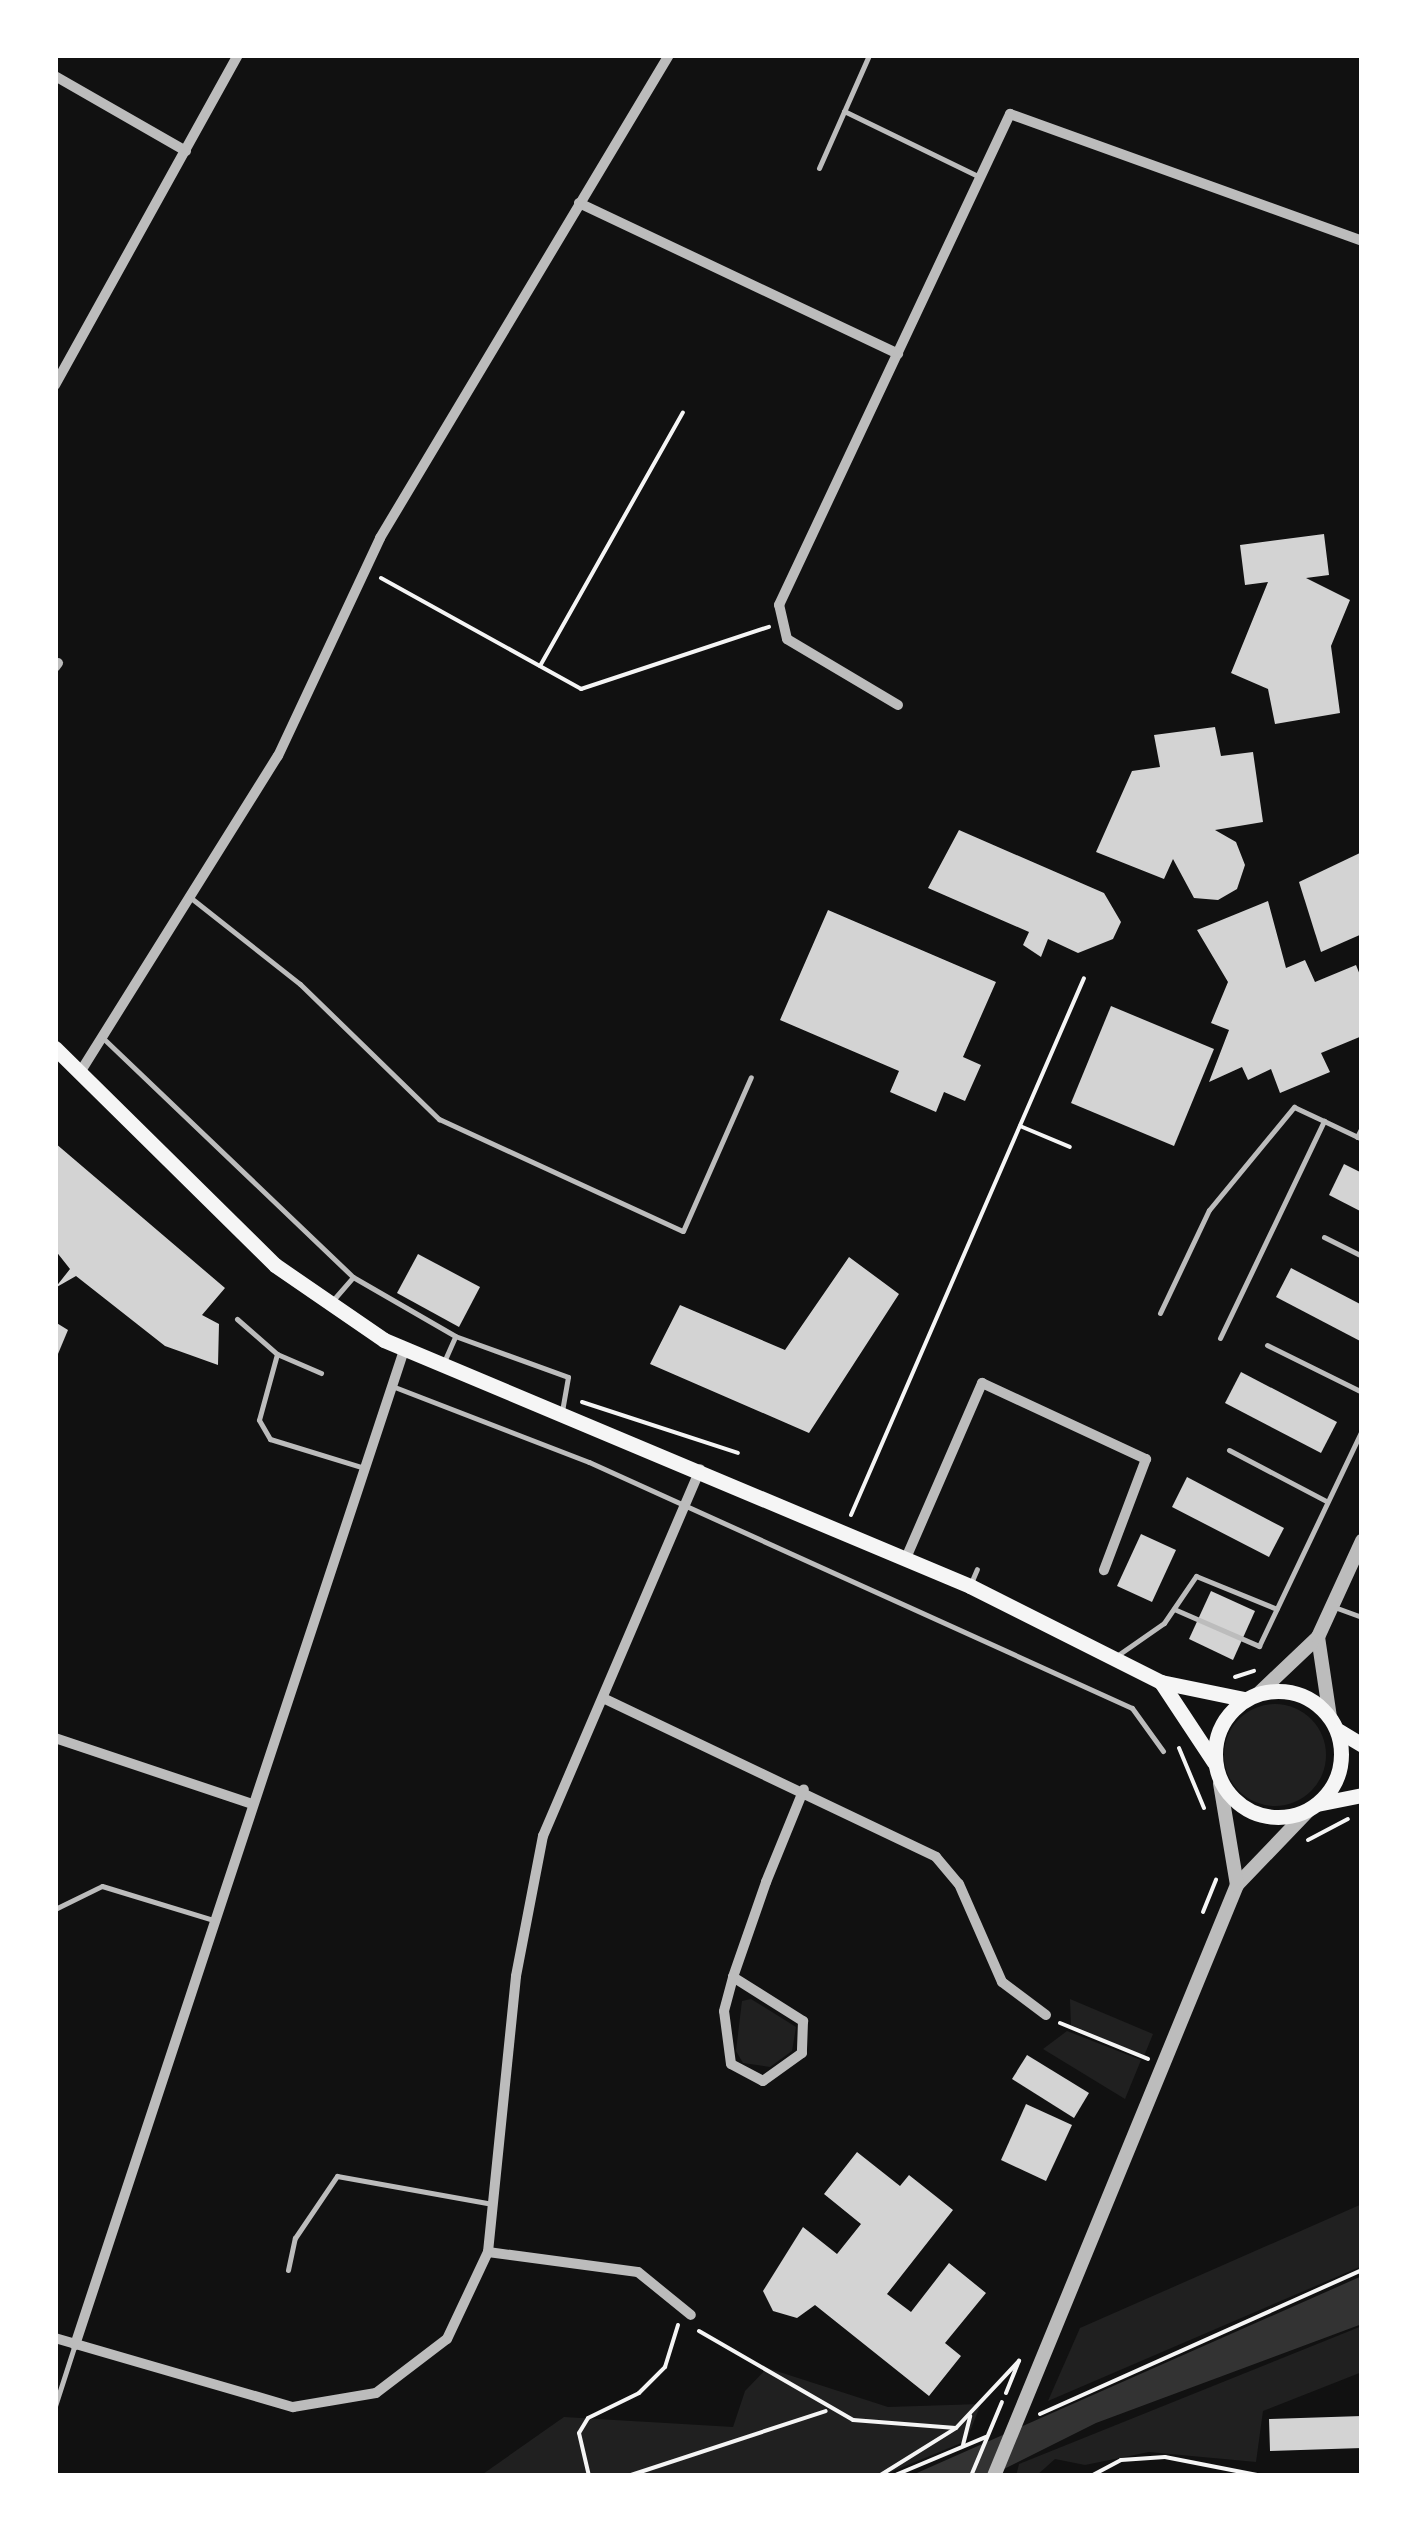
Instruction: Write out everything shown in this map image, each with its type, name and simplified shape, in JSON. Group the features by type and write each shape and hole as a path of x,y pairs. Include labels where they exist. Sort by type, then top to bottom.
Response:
{"main road":[{"path":"55,1048 238,1232 328,1304 404,1350 700,1469 970,1586 1161,1682 1251,1697 1295,1693 1362,1745"},
{"path":"1161,1682 1216,1764"},
{"path":"1251,1697 1220,1729 1216,1764 1220,1784 1259,1814 1359,1801"},
{"path":"1313,1807 1337,1776 1334,1724"}],"street":[{"path":"55,385 238,55"},
{"path":"80,1074 105,1040 278,756 364,569 668,55"},
{"path":"55,76 186,151"},
{"path":"898,704 787,639 778,624 1010,114 1362,241"},
{"path":"579,203 898,354"},
{"path":"75,2345 361,1467 404,1350"},
{"path":"906,1558 982,1383 1146,1459 1104,1570"},
{"path":"55,2338 266,2402 350,2401 428,2361 462,2314 488,2252 527,1898 543,1836 700,1469"},
{"path":"1251,1697 1318,1637 1362,1542"},
{"path":"1318,1637 1334,1724"},
{"path":"602,1698 804,1789 936,1857 959,1884 1002,1982 1046,2015"},
{"path":"55,1738 252,1804"},
{"path":"1220,1784 1236,1885"},
{"path":"733,1977 803,2020 802,2053 763,2081 730,2064 724,2040 733,1977 804,1789"},
{"path":"994,2476 1236,1885 1313,1807"},
{"path":"488,2252 638,2272 691,2315"}],"lane":[{"path":"819,168 869,55"},
{"path":"844,111 980,177"},
{"path":"191,898 300,984 438,1119 684,1231 752,1078"},
{"path":"105,1040 353,1277 455,1336 568,1377 562,1412"},
{"path":"1160,1313 1209,1210 1294,1106 1360,1138 1362,1127"},
{"path":"1220,1338 1324,1121"},
{"path":"1324,1237 1362,1256"},
{"path":"328,1304 353,1277"},
{"path":"237,1318 277,1354 321,1373"},
{"path":"442,1366 455,1336"},
{"path":"1268,1345 1362,1392"},
{"path":"277,1354 259,1420 270,1438 361,1467"},
{"path":"392,1386 685,1505 1132,1708 1163,1751"},
{"path":"1174,1609 1260,1646 1362,1430"},
{"path":"1229,1450 1326,1501"},
{"path":"970,1586 976,1570"},
{"path":"1115,1658 1174,1609 1190,1578 1204,1576 1277,1609"},
{"path":"1332,1606 1362,1617"},
{"path":"55,1909 102,1886 213,1920"},
{"path":"288,2270 295,2238 337,2176 492,2204"},
{"path":"55,2406 75,2345"}],"path":[{"path":"540,666 683,412"},
{"path":"364,569 580,689 778,624"},
{"path":"853,1509 1084,978"},
{"path":"1020,1126 1070,1147"},
{"path":"606,1407 636,1421 738,1453"},
{"path":"1214,1675 1267,1663 1284,1671"},
{"path":"1186,1736 1176,1741 1212,1827"},
{"path":"1299,1845 1359,1801"},
{"path":"1063,2025 1148,2059"},
{"path":"1024,2421 1362,2270"},
{"path":"588,2476 579,2433 588,2418 639,2393 665,2368 678,2326"},
{"path":"704,2332 829,2410 913,2430 956,2428"},
{"path":"879,2476 956,2428 1019,2362"},
{"path":"971,2476 1016,2368"},
{"path":"628,2476 829,2410"},
{"path":"963,2446 972,2411"},
{"path":"893,2476 1008,2427"},
{"path":"1091,2476 1120,2460 1165,2457 1262,2476"}],"shaded area":[{"path":"1275,1704 1295,1708 1311,1719 1322,1735 1326,1755 1322,1775 1311,1791 1295,1802 1275,1806 1255,1802 1239,1791 1228,1775 1224,1755 1228,1735 1239,1719 1255,1708"},
{"path":"751,1999 796,2027 792,2051 770,2067 743,2063 736,2051 742,2001"},
{"path":"1070,1999 1153,2034 1144,2056 1071,2025"},
{"path":"1067,2031 1141,2060 1125,2099 1043,2049"},
{"path":"1362,2204 1362,2266 1048,2401 1080,2328"},
{"path":"1362,2276 1362,2324 1096,2423 990,2476 910,2476"},
{"path":"1362,2326 1362,2372 1263,2411 1256,2462 1149,2452 1085,2465 1055,2459 1036,2476 1016,2476 1019,2464"},
{"path":"767,2368 888,2407 981,2404 966,2441 881,2476 480,2476 564,2417 733,2427 745,2391"}],"building":[{"path":"1324,534 1329,575 1306,578 1350,600 1331,646 1340,713 1275,724 1268,689 1231,673 1268,582 1245,585 1240,545"},
{"path":"1215,727 1221,756 1253,752 1263,822 1215,830 1236,842 1245,865 1237,889 1218,900 1194,898 1173,859 1164,879 1096,852 1132,771 1160,767 1154,735"},
{"path":"959,830 1104,893 1121,922 1113,939 1078,953 1048,939 1041,957 1023,945 1029,932 928,888"},
{"path":"1362,852 1362,934 1321,952 1299,882"},
{"path":"1268,901 1286,968 1305,960 1315,982 1356,965 1362,980 1362,1036 1321,1053 1330,1072 1280,1093 1271,1069 1248,1080 1242,1067 1209,1082 1229,1030 1211,1023 1228,982 1197,930"},
{"path":"828,910 996,982 963,1057 981,1065 965,1101 944,1092 936,1112 890,1092 899,1071 780,1020"},
{"path":"1111,1006 1214,1049 1174,1146 1071,1103"},
{"path":"55,1143 225,1288 202,1315 219,1324 218,1365 165,1346 76,1276 55,1288 70,1269 55,1250"},
{"path":"1344,1164 1362,1173 1362,1212 1329,1195"},
{"path":"418,1254 480,1287 459,1327 397,1293"},
{"path":"849,1257 899,1294 809,1433 650,1364 680,1305 785,1350"},
{"path":"1291,1268 1362,1305 1362,1342 1276,1297"},
{"path":"55,1322 68,1330 55,1361"},
{"path":"1241,1372 1337,1422 1321,1453 1225,1403"},
{"path":"1187,1477 1284,1528 1269,1557 1172,1507"},
{"path":"1141,1534 1176,1550 1152,1602 1117,1586"},
{"path":"1211,1591 1255,1611 1233,1660 1189,1639"},
{"path":"1027,2055 1089,2093 1074,2118 1012,2079"},
{"path":"1026,2104 1072,2125 1046,2181 1001,2160"},
{"path":"857,2152 900,2186 909,2175 953,2210 887,2294 911,2312 949,2263 986,2293 945,2343 961,2356 929,2396 815,2305 797,2318 773,2311 763,2291 803,2227 837,2254 861,2224 824,2194"},
{"path":"1362,2416 1362,2448 1270,2451 1269,2419"}]}
